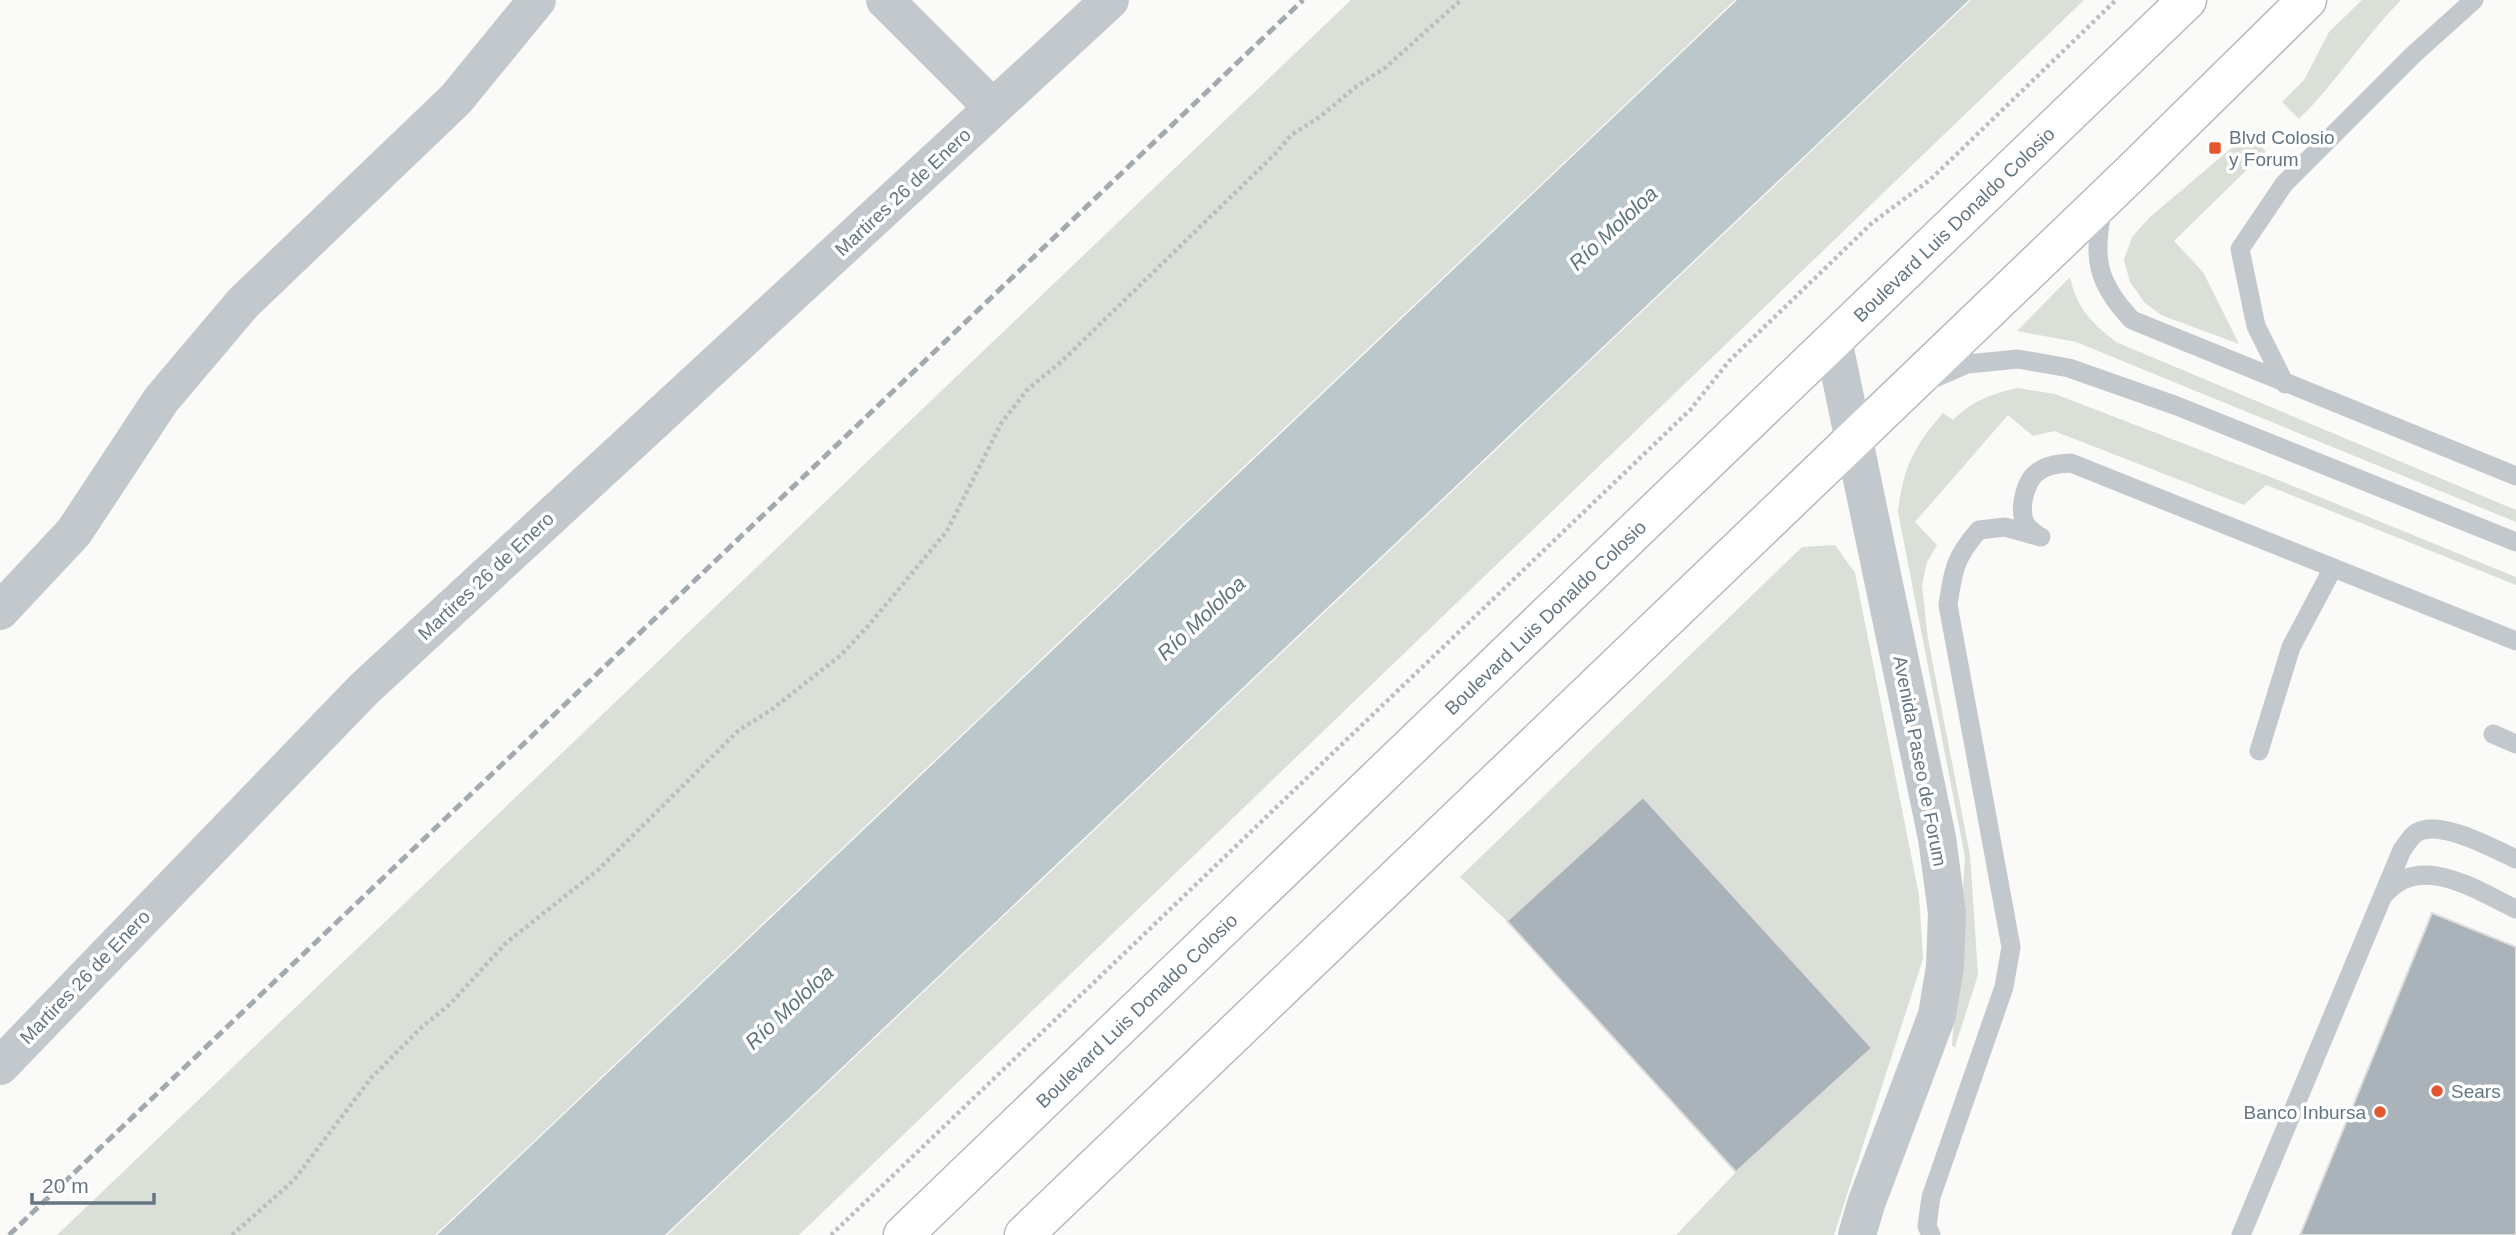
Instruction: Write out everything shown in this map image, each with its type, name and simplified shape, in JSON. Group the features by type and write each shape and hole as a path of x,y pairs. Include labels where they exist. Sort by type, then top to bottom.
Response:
{"main road":[{"name":"Boulevard Luis Donaldo Colosio","path":"903,1235 2187,0"},
{"path":"1024,1235 2127,177 2307,0"}],"street":[{"path":"0,611 74,532 161,400 243,303 456,99 537,0"},
{"path":"885,0 993,108"},
{"name":"Martires 26 de Enero","path":"0,1066 363,689 1110,0"},
{"name":"Avenida Paseo de Forum","path":"1833,340 1866,428 1937,838 1947,913 1945,967 1937,1015 1876,1175 1857,1235"},
{"name":"Avenida Paseo de Forum","path":"1870,1235 1876,1175"}],"lane":[{"path":"2285,384 2256,326 2239,249 2284,184 2413,55 2474,0"},
{"path":"2127,177 2103,207 2096,239 2100,271 2113,300 2132,320 2516,476"},
{"path":"1866,428 1919,384 1968,365 2018,359 2069,368 2177,406 2516,542"},
{"path":"1931,1235 1927,1226 1931,1197 2004,987 2011,947 1948,605 1951,582 1957,559 1979,530 2005,527 2041,537 2026,526 2022,509 2026,492 2036,472 2053,465 2071,463 2516,641"},
{"path":"2259,751 2291,647 2333,568"},
{"path":"2516,736 2493,734 2516,744"},
{"path":"2241,1235 2402,850 2416,833 2431,829 2454,832 2516,859"},
{"path":"2379,901 2392,885 2410,877 2428,874 2448,878 2516,909"}],"path":[{"path":"232,1235 294,1180 371,1078 422,1027 450,1004 506,943 598,870 739,730 771,710 841,655 947,531 1002,422 1028,388 1062,361 1143,284 1291,135 1386,67 1461,0"},
{"path":"831,1235 1691,408 1729,361 1872,223 1931,179 2116,0"}],"shaded area":[{"path":"1351,0 1735,0 435,1235 57,1235"},
{"path":"1971,0 2084,0 799,1235 667,1235"},
{"path":"2362,0 2401,0 2299,119 2282,102 2304,80 2329,32"},
{"path":"2248,134 2266,151 2174,241 2203,272 2239,344 2161,315 2145,303 2130,282 2124,260 2132,237 2150,217"},
{"path":"2070,277 2086,314 2116,342 2516,510 2516,522 2076,342 2017,331"},
{"path":"2017,388 2055,394 2273,478 2516,577 2516,585 2266,485 2244,505 2054,431 2033,436 2008,415 1915,522 1937,545 1927,562 1922,585 1928,639 1970,855 1978,975 1955,1047 1952,1046 1965,857 1898,512 1903,483 1917,447 1943,413 1953,420 1982,399"},
{"path":"1835,545 1855,573 1919,895 1923,959 1834,1235 1676,1235 1736,1172 1872,1048 1644,797 1507,921 1460,877 1802,547"}],"water":[{"name":"Río Mololoa","path":"1737,0 1969,0 665,1235 437,1235"}],"building":[{"path":"1643,797 1872,1048 1736,1172 1507,921"},
{"name":"Sears","path":"2432,913 2516,947 2516,1235 2300,1235"}],"railway":[{"path":"9,1235 1303,0"}],"place":[{"name":"Blvd Colosio y Forum","path":"2215,148"},
{"name":"Sears","path":"2437,1091"},
{"name":"Banco Inbursa","path":"2380,1112"}]}
